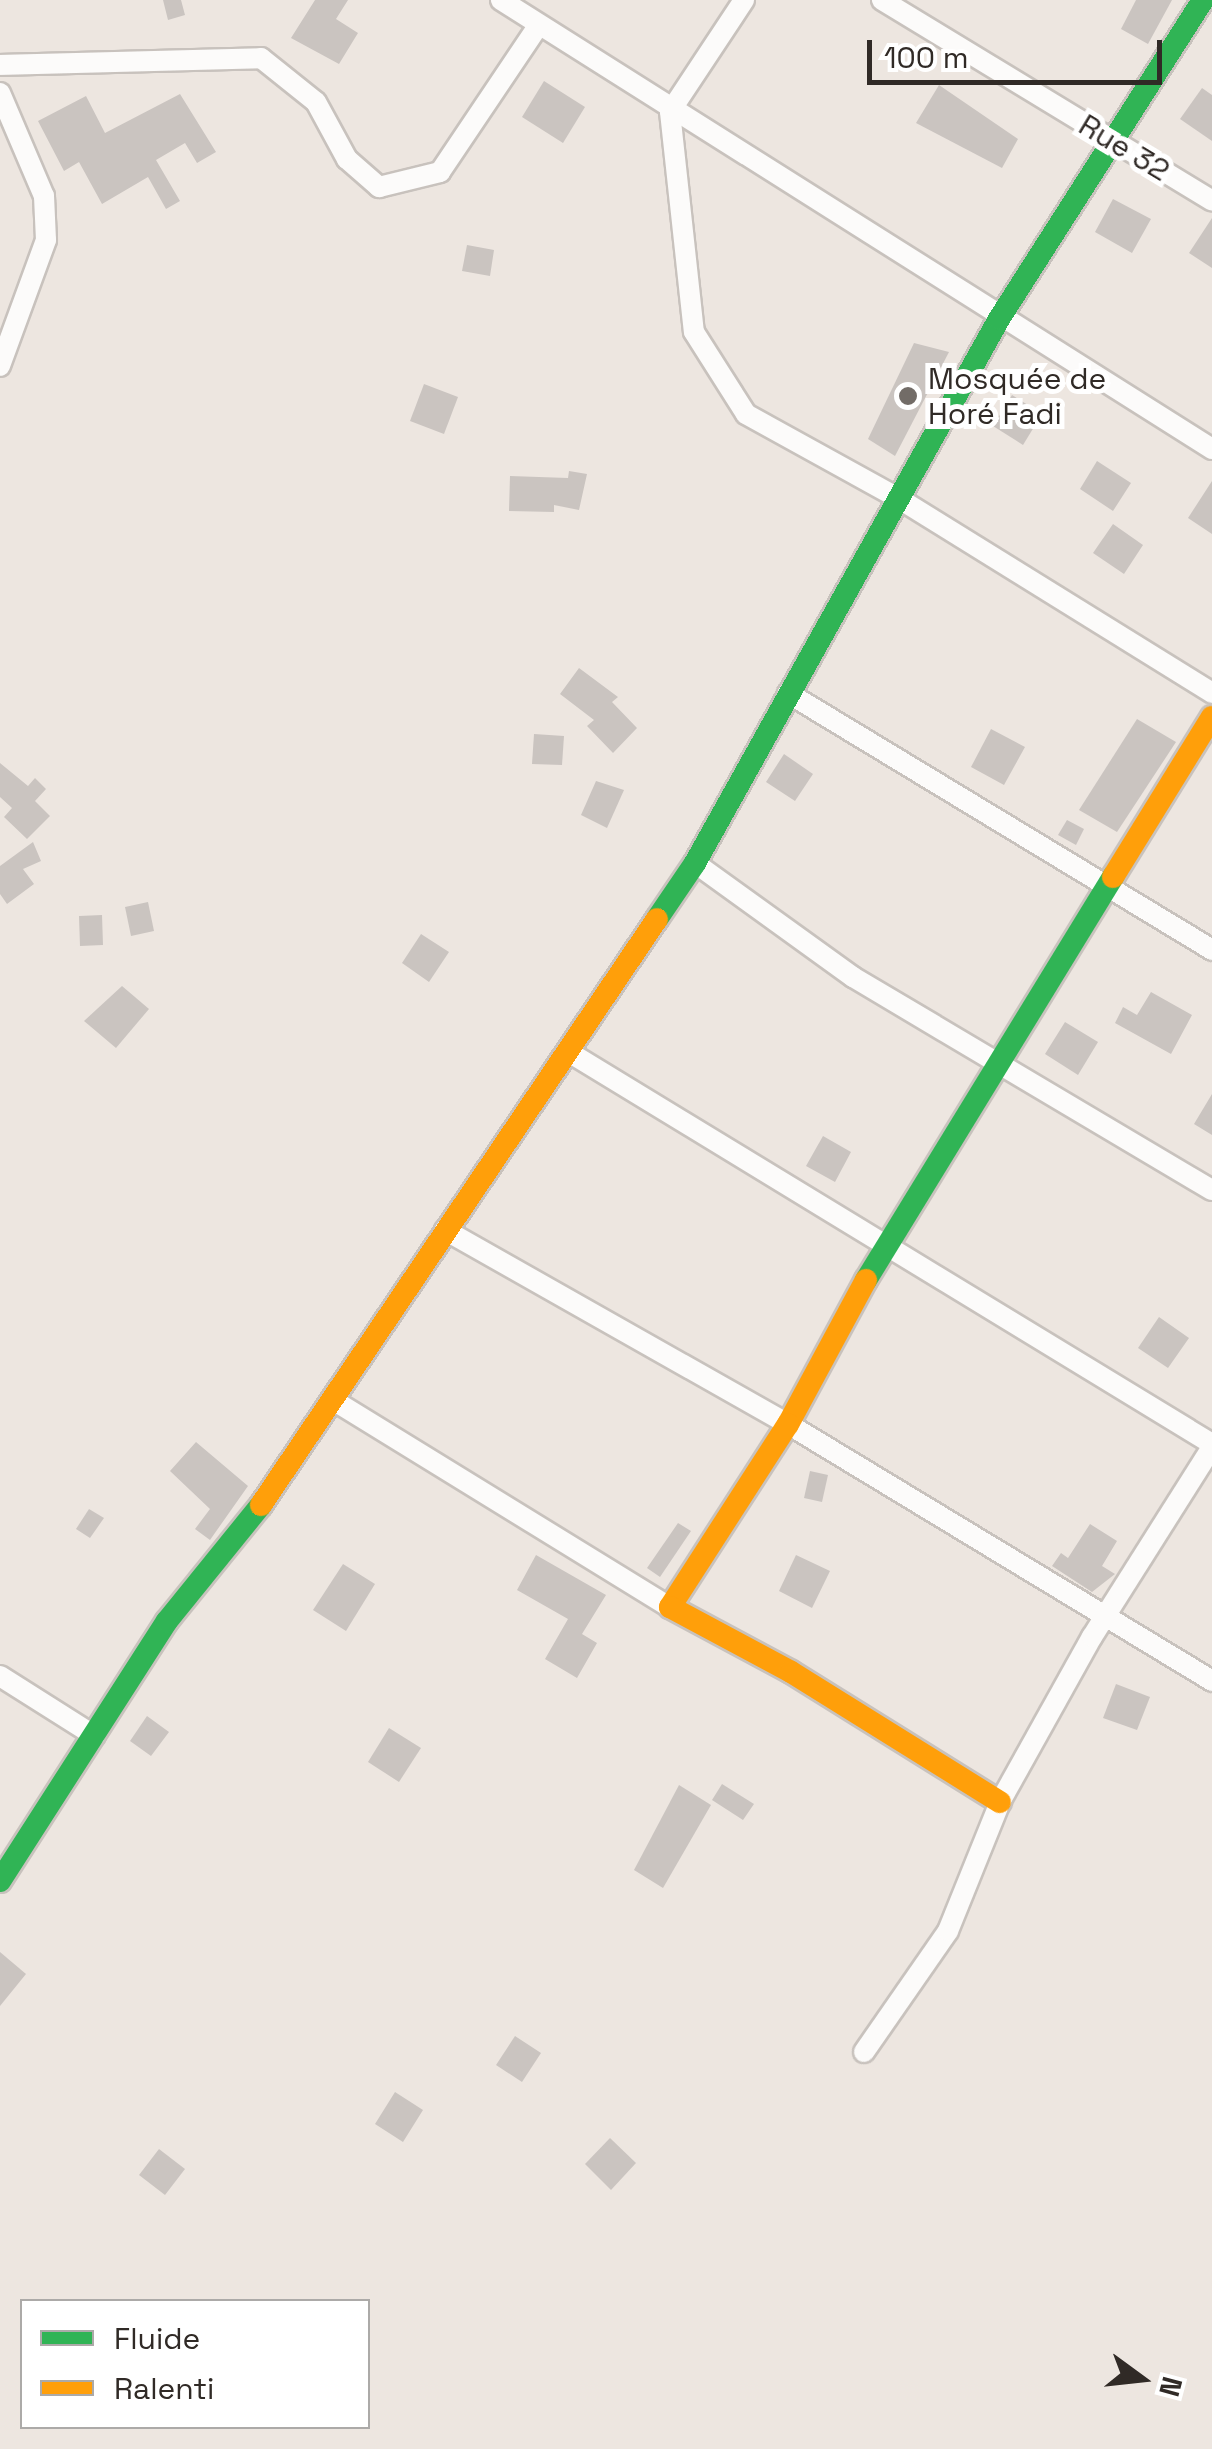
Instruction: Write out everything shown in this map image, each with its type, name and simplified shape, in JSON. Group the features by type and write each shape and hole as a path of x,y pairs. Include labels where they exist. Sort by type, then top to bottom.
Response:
{"street":[{"path":"501,0 999,320 1212,449"},
{"path":"744,0 670,112 694,332 746,414 898,498 1212,693"},
{"name":"Rue 32","path":"882,0 1212,201"},
{"path":"0,1881 168,1620 259,1507 695,863 999,320 1203,0"},
{"path":"0,65 261,58 316,102 347,159 380,186 440,172 538,26"},
{"path":"0,93 44,196 46,240 0,366"},
{"path":"788,692 1104,889 1212,950"},
{"path":"670,1607 788,1424 885,1244 1212,717"},
{"path":"695,863 853,977 1212,1190"},
{"path":"567,1051 1212,1445 1104,1617 1000,1802 948,1931 864,2052"},
{"path":"445,1230 788,1424 1212,1682"},
{"path":"333,1400 670,1607 791,1672 1000,1802"},
{"path":"0,1676 95,1736"}],"building":[{"path":"163,0 181,0 185,15 168,20"},
{"path":"315,0 348,0 336,19 358,33 339,64 291,38"},
{"path":"1136,0 1172,0 1148,44 1121,29"},
{"path":"544,81 585,107 563,143 522,117"},
{"path":"939,85 1018,139 1002,168 916,123"},
{"path":"1202,88 1212,95 1212,141 1180,119"},
{"path":"180,94 216,152 197,163 185,143 156,160 180,201 166,209 148,177 102,204 79,162 64,171 38,121 86,96 105,133"},
{"path":"1113,199 1151,219 1132,253 1095,232"},
{"path":"1212,218 1212,268 1189,253"},
{"path":"467,245 494,250 490,276 462,271"},
{"name":"Mosquée de Horé Fadi","path":"914,343 949,352 895,456 868,439"},
{"path":"424,384 458,397 444,434 410,421"},
{"path":"1012,395 1042,414 1023,445 993,426"},
{"path":"1097,461 1131,483 1113,511 1080,489"},
{"path":"569,471 587,474 579,510 554,505 554,512 509,511 510,476 568,478"},
{"path":"1212,481 1212,534 1188,518"},
{"path":"1113,524 1143,545 1124,574 1093,553"},
{"path":"579,668 618,697 612,702 637,728 613,753 587,726 594,720 560,694"},
{"path":"1137,719 1176,742 1117,832 1079,810"},
{"path":"991,729 1025,747 1004,785 971,767"},
{"path":"534,734 564,736 562,765 532,764"},
{"path":"784,754 813,774 795,801 766,782"},
{"path":"0,763 28,786 35,778 46,789 35,801 50,816 27,839 4,817 12,808 0,797"},
{"path":"596,781 624,790 607,828 581,815"},
{"path":"1067,820 1084,829 1076,845 1058,835"},
{"path":"33,842 41,861 23,869 34,884 7,904 0,894 0,866"},
{"path":"148,902 154,931 131,936 125,907"},
{"path":"102,915 103,945 80,946 79,916"},
{"path":"421,934 449,952 429,982 402,963"},
{"path":"122,986 149,1009 116,1048 84,1021"},
{"path":"1151,992 1192,1015 1171,1054 1115,1023 1123,1007 1137,1015"},
{"path":"1065,1022 1098,1042 1078,1075 1045,1054"},
{"path":"1212,1094 1212,1135 1194,1124"},
{"path":"823,1136 851,1152 835,1182 806,1166"},
{"path":"1159,1317 1189,1338 1168,1368 1138,1348"},
{"path":"196,1442 248,1486 210,1540 195,1529 210,1509 170,1471"},
{"path":"810,1471 828,1475 822,1502 804,1498"},
{"path":"89,1509 104,1518 90,1538 76,1529"},
{"path":"678,1523 691,1531 660,1577 647,1568"},
{"path":"1090,1524 1117,1541 1102,1566 1115,1574 1092,1592 1052,1566 1061,1553 1068,1558"},
{"path":"536,1555 606,1595 582,1634 597,1643 577,1678 545,1659 568,1619 517,1590"},
{"path":"796,1555 830,1571 812,1608 779,1591"},
{"path":"343,1564 375,1584 346,1631 313,1610"},
{"path":"1116,1684 1150,1697 1137,1730 1103,1718"},
{"path":"147,1716 169,1732 151,1756 130,1741"},
{"path":"389,1728 421,1748 399,1782 368,1762"},
{"path":"722,1784 754,1804 743,1820 712,1800"},
{"path":"679,1785 711,1805 663,1888 634,1870"},
{"path":"0,1952 26,1974 0,2006"},
{"path":"515,2036 541,2053 522,2082 496,2065"},
{"path":"395,2092 423,2110 403,2142 375,2124"},
{"path":"610,2138 636,2163 611,2190 585,2164"},
{"path":"159,2149 185,2169 165,2195 139,2175"}],"traffic: fast":[{"path":"657,919 695,863 999,319 1203,0"},
{"path":"866,1280 1113,877"},
{"path":"0,1881 167,1621 261,1505"}],"traffic: slow":[{"path":"1113,877 1212,717"},
{"path":"261,1505 657,919"},
{"path":"866,1280 788,1424 670,1607 791,1672 1000,1802"}],"place":[{"name":"Mosquée de Horé Fadi","path":"908,396"}]}
